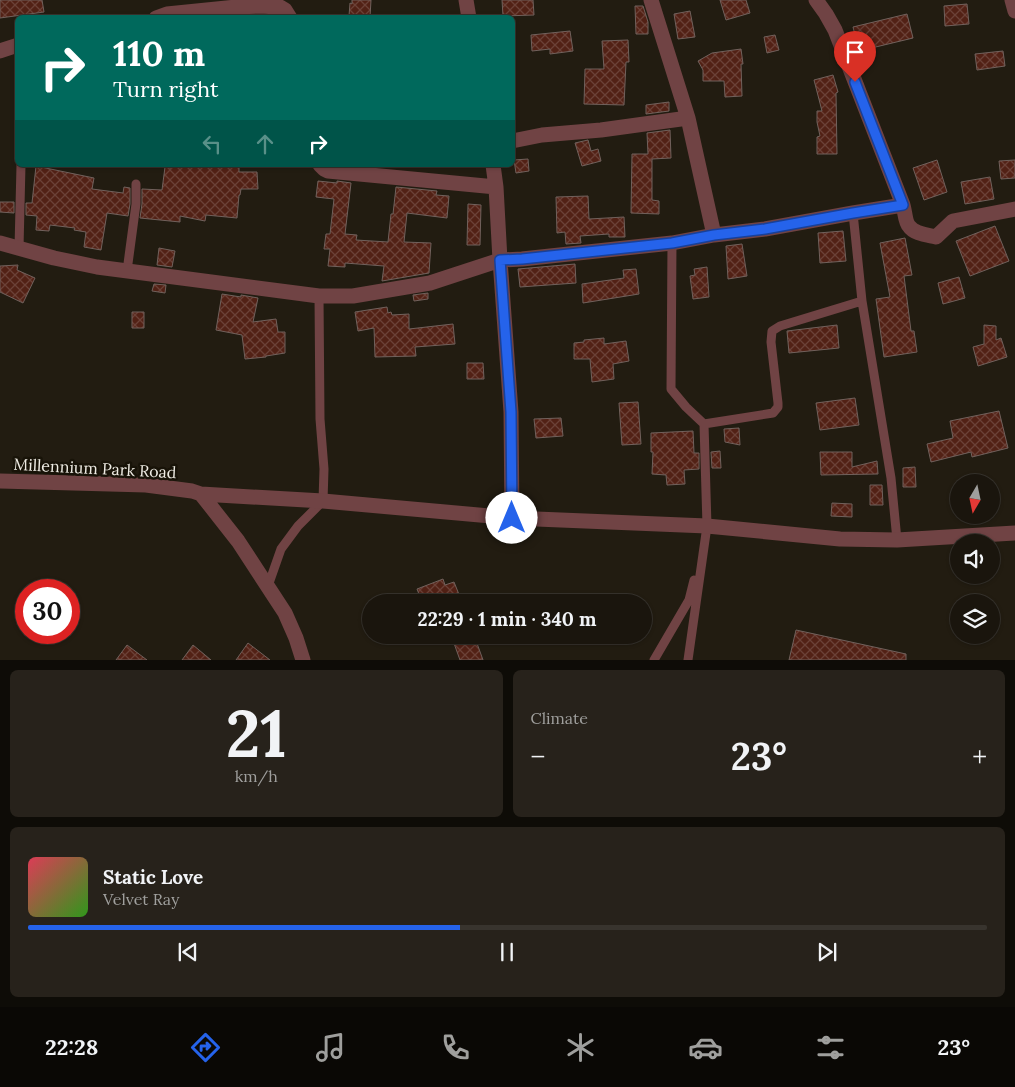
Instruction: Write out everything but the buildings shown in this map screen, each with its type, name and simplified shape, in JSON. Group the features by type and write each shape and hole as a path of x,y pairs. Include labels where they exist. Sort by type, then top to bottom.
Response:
{"street":[{"path":"162,15 179,0"},
{"path":"466,0 468,15"},
{"path":"651,0 688,118 714,235"},
{"path":"816,0 834,30 903,205 908,226 925,235 936,237 953,221 1015,209"},
{"path":"1012,0 1015,11"},
{"path":"169,15 236,7 274,6 285,10 288,15"},
{"path":"0,50 15,46"},
{"path":"515,140 542,135 602,130 688,118"},
{"path":"322,167 328,171 496,187"},
{"path":"493,167 511,412 512,518"},
{"path":"0,243 54,258 97,267 319,296 353,296 430,283 500,260 672,243 903,205"},
{"name":"Millennium Park Road","path":"0,482 146,485 192,491 201,494 323,501 512,518 707,526 840,539 897,540 1015,533"},
{"path":"201,494 238,541 285,613 303,660"}],"lane":[{"path":"19,248 21,167"},
{"path":"127,271 136,204 136,184"},
{"path":"853,213 862,301 891,478 897,540"},
{"path":"672,243 672,389 686,407 704,424 707,526 688,660"},
{"path":"268,586 281,549 298,526 323,501 324,469 320,419 319,296"},
{"path":"704,424 773,413 778,407 778,403 771,342 772,332 780,326 862,301"},
{"path":"654,660 689,600 707,526"}],"route":[{"path":"512,518 511,412 500,260 672,243 903,205 855,82"}]}
